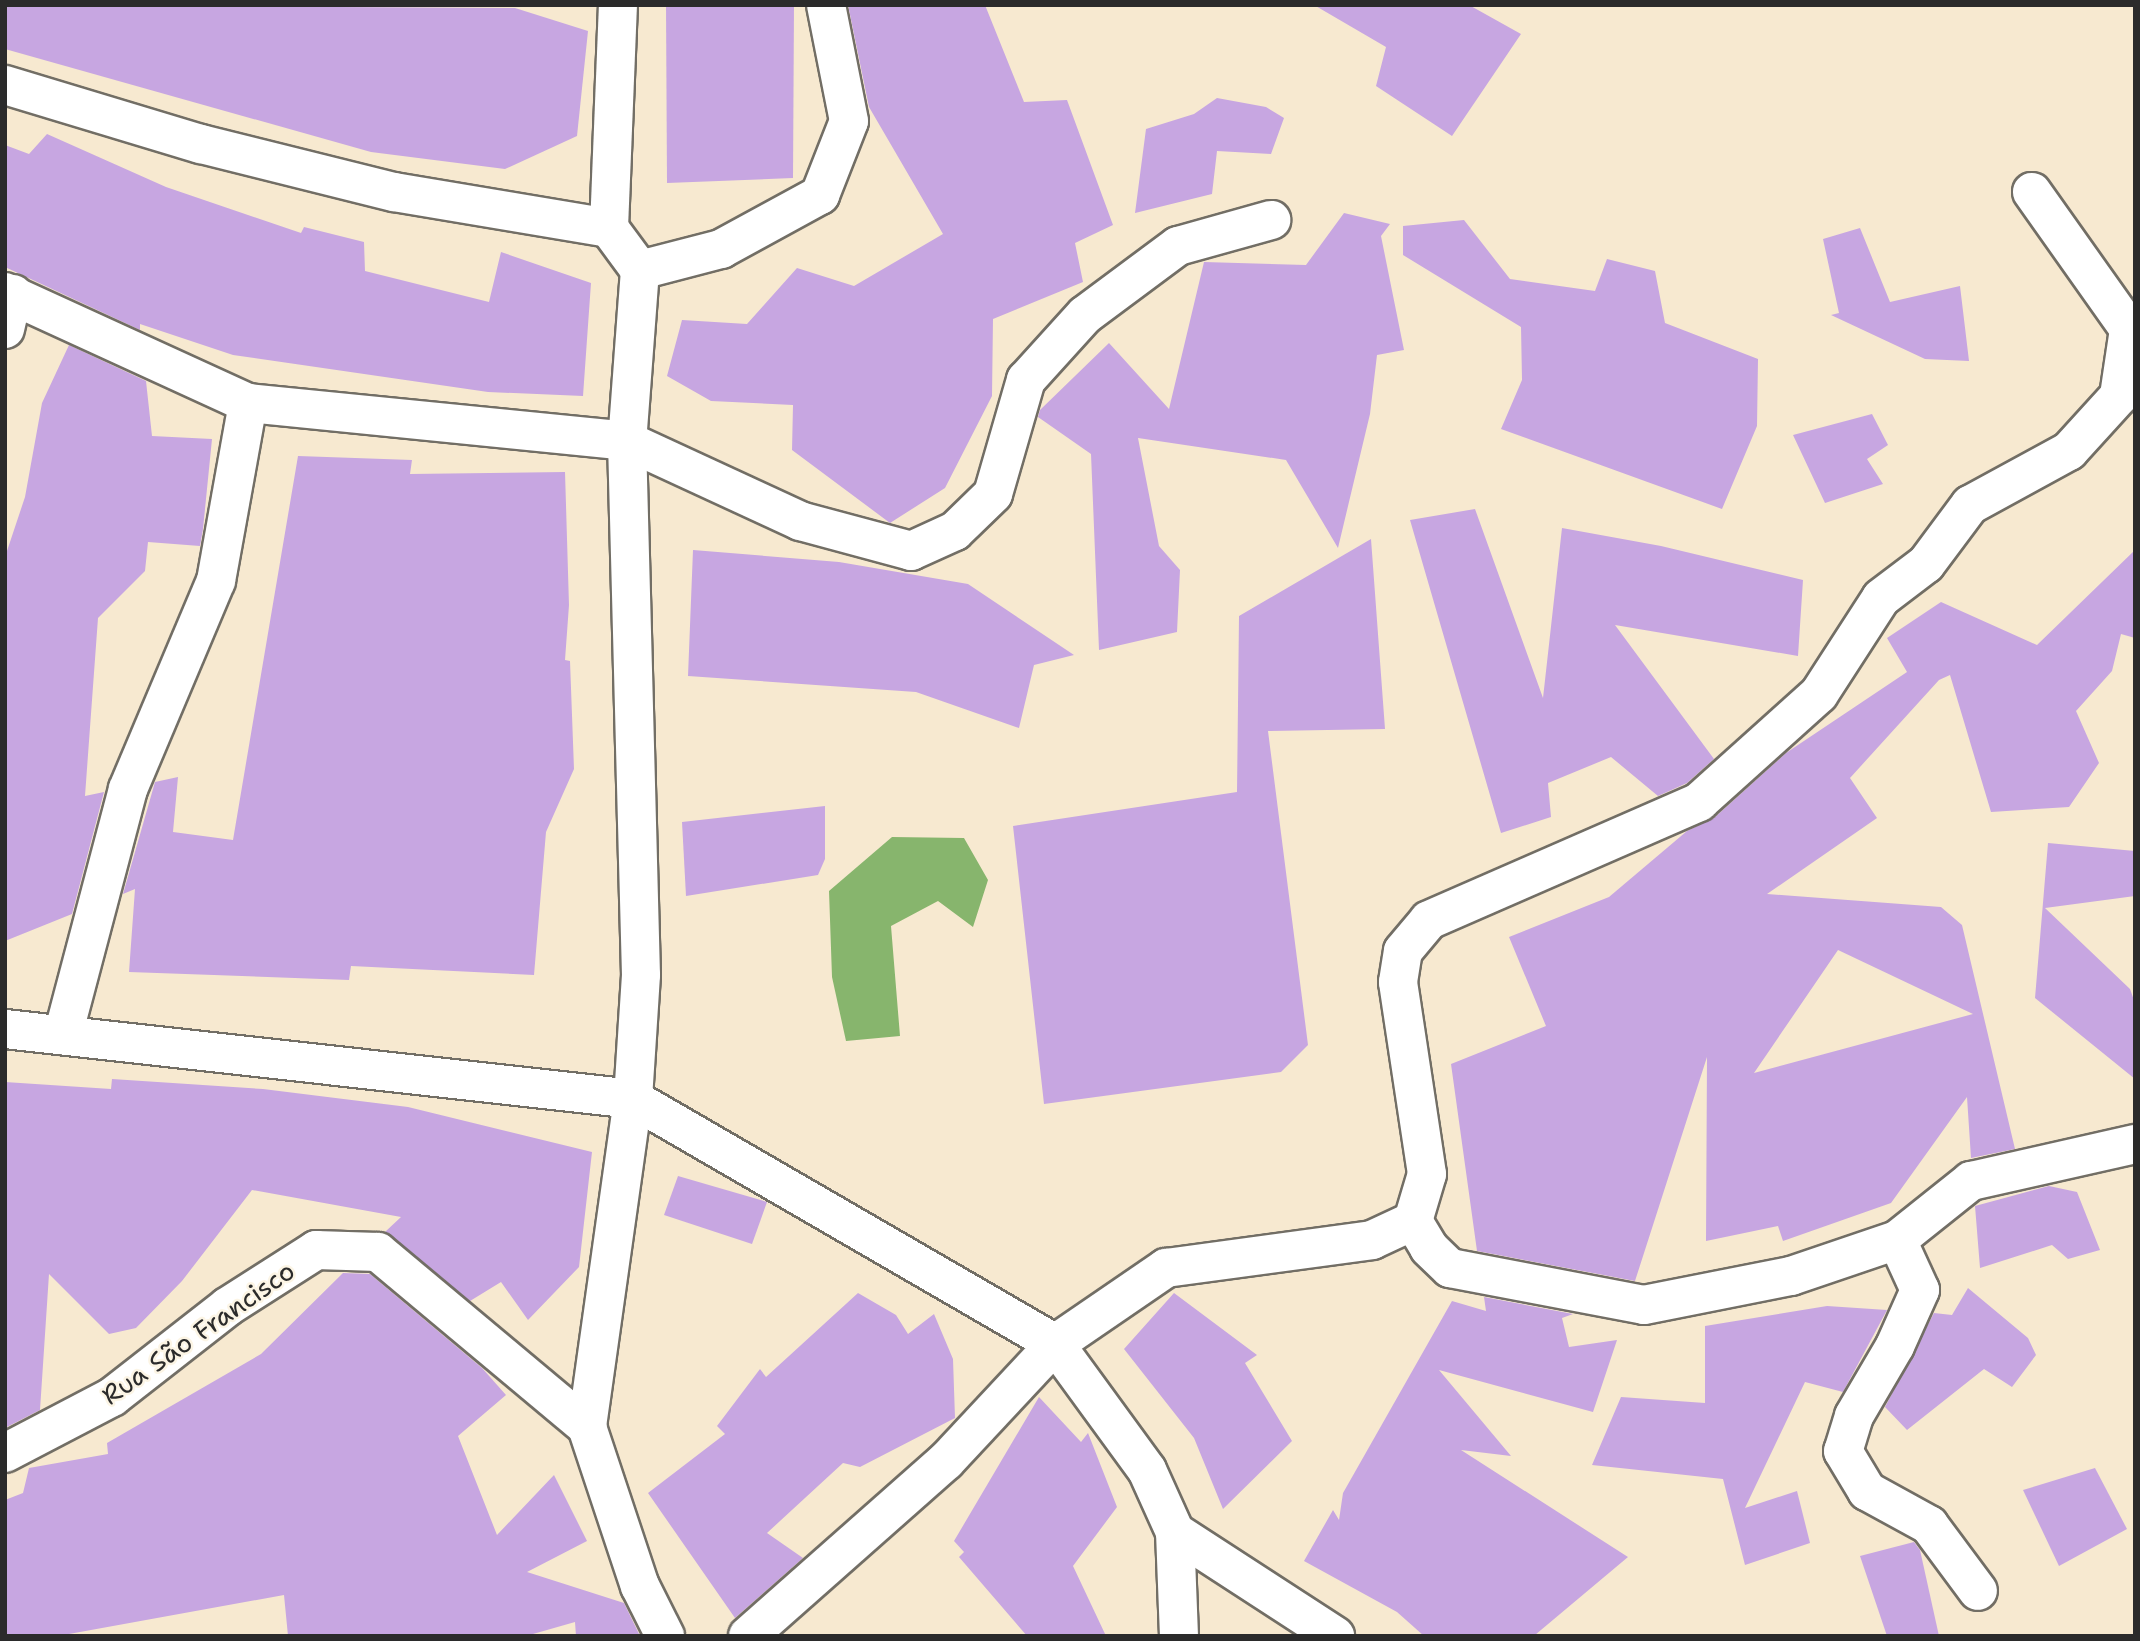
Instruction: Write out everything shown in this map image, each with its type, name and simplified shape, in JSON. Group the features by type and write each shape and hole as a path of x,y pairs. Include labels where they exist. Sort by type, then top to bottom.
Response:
{"street":[{"path":"618,5 609,228 640,270 627,441 642,975 633,1099 587,1427 640,1587 665,1636"},
{"path":"640,270 722,249 820,195 849,121 826,5"},
{"path":"5,85 201,144 394,192 609,228"},
{"path":"2032,192 2129,329 2119,396 2069,451 1970,505 1926,564 1881,597 1819,694 1699,802 1429,920 1403,951 1398,982 1427,1174 1413,1221 1429,1248 1450,1268 1644,1305 1791,1276 1897,1240 1970,1181 2135,1144"},
{"path":"8,305 248,403 627,441 800,521 911,551 955,531 993,494 1026,380 1085,315 1178,246 1271,220"},
{"path":"63,1035 128,789 216,581 248,403"},
{"path":"5,1029 633,1099 1055,1344 1147,1470 1175,1532 1179,1636"},
{"path":"748,1636 946,1461 1055,1344 1166,1268 1372,1240 1413,1221"},
{"path":"1897,1240 1920,1290 1895,1346 1854,1416 1843,1451 1867,1491 1928,1525 1978,1591"},
{"name":"Rua São Francisco","path":"5,1453 112,1397 227,1307 316,1250 378,1252 587,1427"},
{"path":"1175,1532 1335,1636"}],"green space":[{"path":"892,837 964,838 988,880 973,927 938,901 891,926 900,1036 846,1041 832,977 829,891"}],"building":[{"path":"5,5 515,8 588,31 577,136 505,169 371,152 5,49"},
{"path":"666,5 794,5 793,178 667,183"},
{"path":"848,5 985,5 1024,102 1067,100 1113,225 1075,243 1083,282 993,319 992,396 945,488 890,523 792,450 793,405 711,401 667,376 682,320 747,324 797,268 854,286 943,234 869,107"},
{"path":"1314,5 1469,5 1521,34 1452,136 1376,86 1386,47"},
{"path":"1217,98 1266,107 1284,118 1271,154 1217,151 1212,194 1135,213 1146,129 1194,114"},
{"path":"47,134 166,187 301,233 304,227 364,242 365,271 489,302 501,252 591,283 583,396 488,392 233,355 140,324 140,330 5,267 5,145 29,154"},
{"path":"1344,213 1390,224 1381,236 1404,350 1377,355 1370,414 1338,548 1286,460 1138,438 1159,546 1180,570 1177,632 1099,650 1091,454 1038,417 1040,410 1109,343 1169,409 1204,262 1306,265"},
{"path":"1464,220 1510,279 1595,291 1607,259 1655,271 1665,323 1758,359 1757,426 1722,509 1501,429 1522,380 1521,327 1403,255 1403,226"},
{"path":"1860,228 1890,302 1960,286 1969,361 1925,359 1831,315 1839,313 1823,239"},
{"path":"69,345 146,381 152,436 212,439 203,529 200,546 148,542 145,571 98,618 85,796 104,792 72,914 5,941 5,557 25,497 42,403"},
{"path":"1872,414 1888,445 1867,459 1883,484 1825,503 1793,435"},
{"path":"298,456 412,460 410,474 565,472 569,605 565,660 570,661 574,769 546,832 534,975 351,966 349,980 129,972 135,889 123,894 155,782 178,777 173,832 233,840"},
{"path":"1475,509 1543,698 1562,528 1661,546 1803,580 1798,656 1615,625 1714,759 1687,783 1658,796 1611,757 1548,783 1551,817 1501,833 1410,520"},
{"path":"1371,539 1385,729 1268,731 1308,1045 1281,1072 1044,1104 1013,826 1237,792 1239,616"},
{"path":"693,550 839,562 968,584 1074,655 1034,665 1019,728 916,692 688,676"},
{"path":"2135,550 2135,638 2121,634 2112,671 2076,711 2099,763 2069,807 1991,812 1950,675 1939,680 1850,778 1877,818 1767,894 1941,907 1962,925 2015,1149 1971,1158 1967,1097 1891,1203 1783,1241 1778,1226 1706,1241 1707,1057 1635,1281 1477,1251 1451,1064 1546,1026 1509,937 1609,897 1687,831 1714,818 1786,753 1907,672 1887,638 1941,602 2037,645","holes":["1838,950 1973,1014 1754,1073"]},
{"path":"825,806 825,859 818,875 686,896 682,822"},
{"path":"2048,843 2135,851 2135,896 2045,908 2130,989 2135,1003 2135,1079 2035,998"},
{"path":"112,1079 263,1089 408,1107 592,1152 579,1267 528,1320 501,1282 470,1301 385,1232 401,1217 252,1190 182,1281 136,1328 109,1334 49,1274 40,1410 5,1428 5,1082 111,1089"},
{"path":"678,1176 767,1202 752,1244 664,1215"},
{"path":"2049,1186 2077,1192 2100,1250 2068,1259 2052,1245 1980,1268 1975,1206"},
{"path":"343,1273 370,1274 482,1368 506,1395 458,1436 497,1535 554,1475 587,1541 527,1572 624,1603 640,1636 576,1636 575,1622 526,1636 288,1636 284,1595 58,1636 5,1636 5,1500 23,1493 29,1468 108,1454 107,1443 261,1354"},
{"path":"1968,1288 2028,1338 2036,1355 2012,1387 1984,1369 1907,1430 1885,1407 1934,1313 1952,1315"},
{"path":"858,1293 896,1315 908,1334 934,1314 953,1359 955,1418 860,1467 843,1463 767,1533 803,1558 735,1618 648,1493 725,1434 717,1426 760,1369 766,1377"},
{"path":"1174,1293 1257,1355 1245,1363 1292,1441 1223,1509 1194,1438 1124,1349"},
{"path":"1484,1297 1573,1314 1562,1318 1569,1347 1617,1340 1593,1412 1439,1370 1511,1456 1461,1450 1628,1557 1535,1635 1424,1636 1397,1612 1304,1561 1333,1510 1339,1520 1343,1493 1452,1301 1486,1311"},
{"path":"1827,1306 1887,1310 1843,1392 1805,1382 1745,1508 1797,1491 1810,1543 1745,1565 1723,1479 1592,1465 1621,1397 1705,1403 1705,1326"},
{"path":"1039,1397 1081,1442 1088,1433 1117,1507 1073,1566 1106,1636 1027,1636 959,1557 964,1552 954,1541"},
{"path":"2095,1468 2127,1529 2059,1566 2023,1490"},
{"path":"1914,1542 1920,1550 1939,1636 1887,1636 1860,1556"}]}
